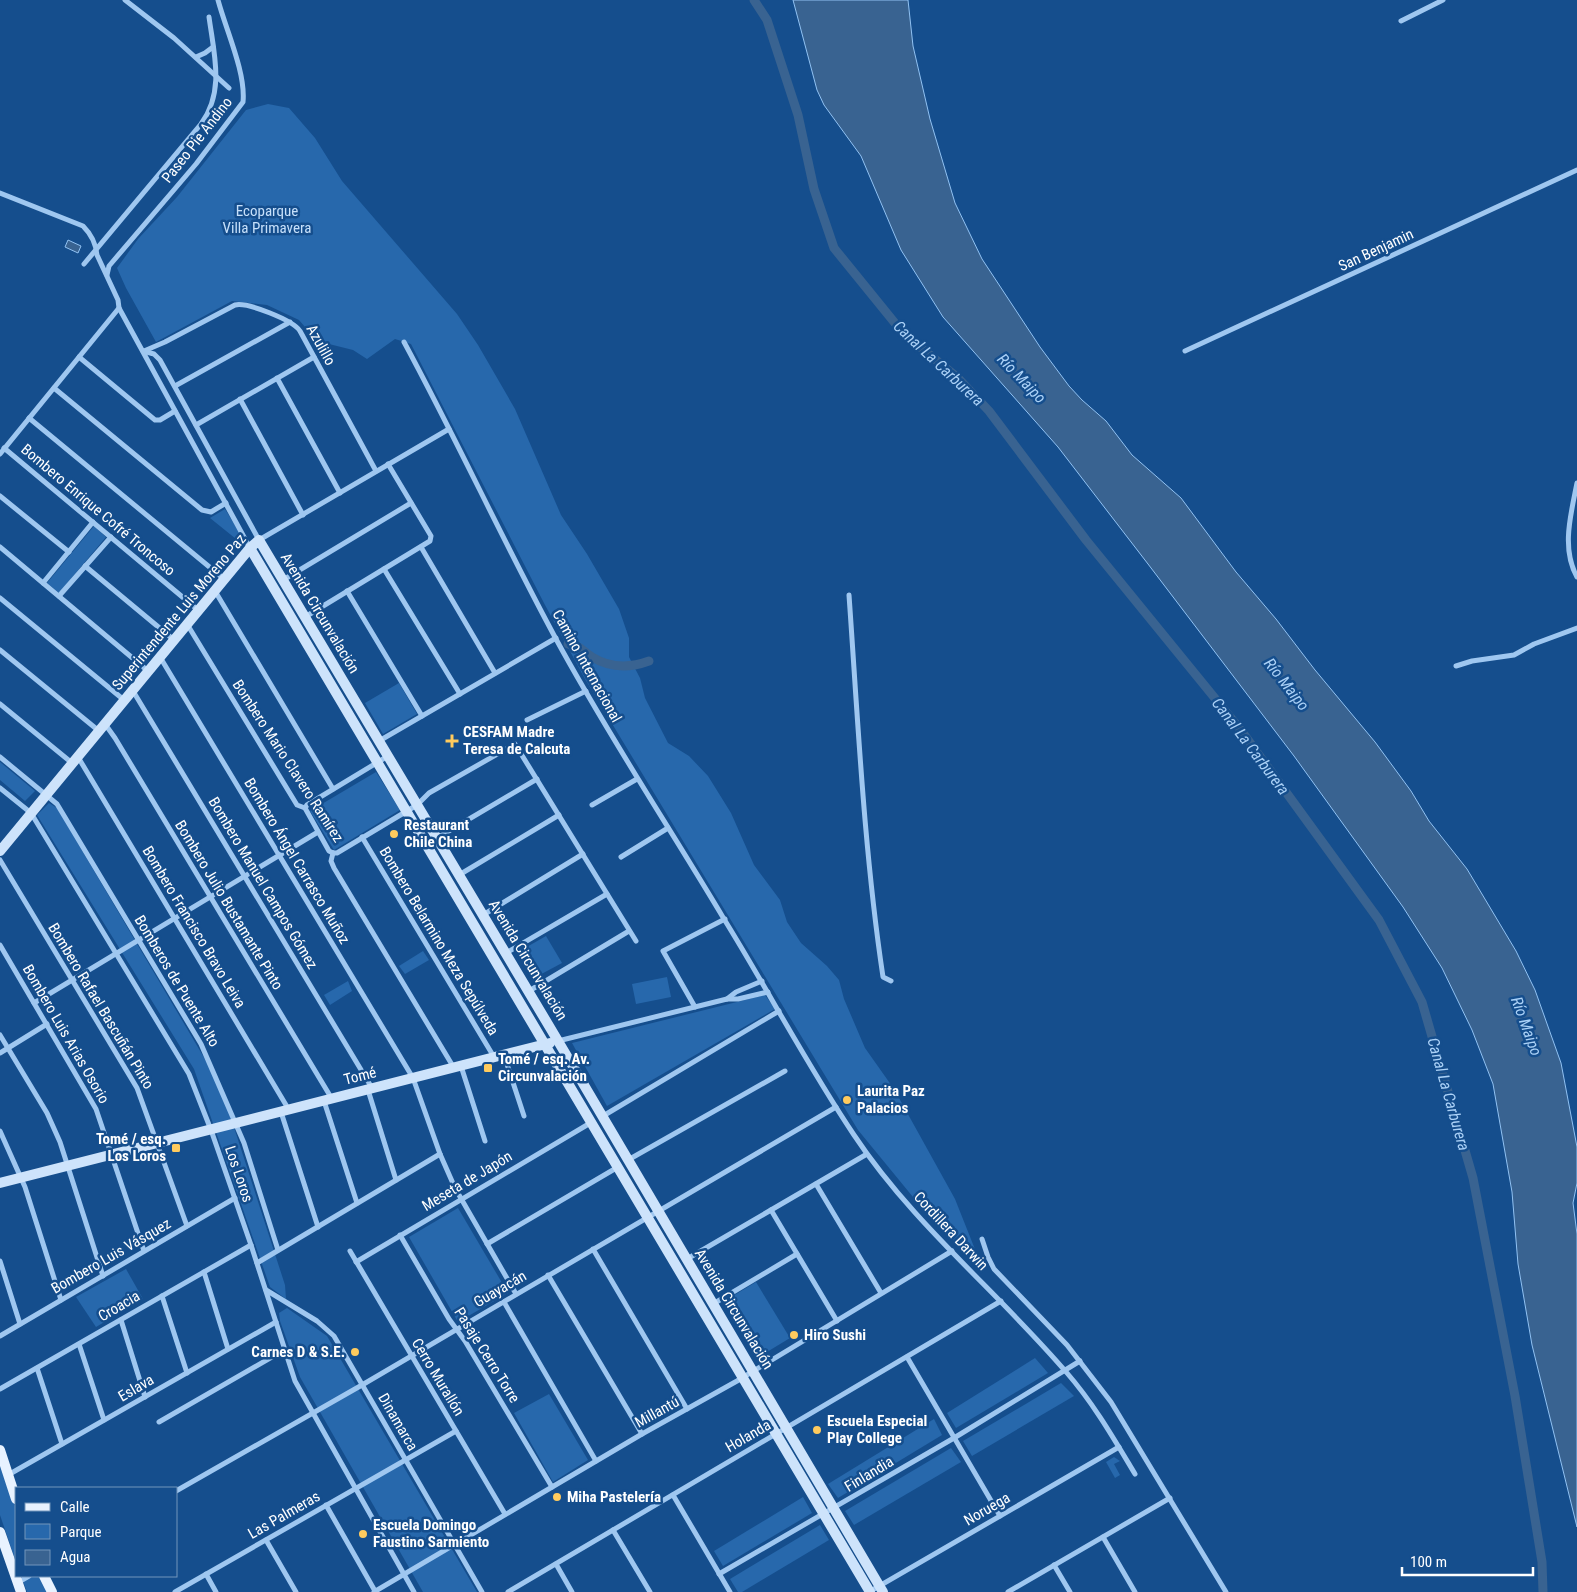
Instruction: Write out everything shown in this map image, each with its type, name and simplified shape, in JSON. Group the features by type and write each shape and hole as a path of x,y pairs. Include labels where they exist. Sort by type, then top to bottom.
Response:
{"main road":[{"path":"0,1450 15,1496"},
{"path":"0,1532 15,1575"},
{"path":"44,1577 52,1592"}],"street":[{"path":"125,0 196,57 229,88"},
{"name":"Paseo Pie Andino","path":"106,276 109,266 196,164 243,102 242,76 218,0"},
{"path":"1401,20 1443,0"},
{"path":"84,264 205,118 214,99 217,77 208,17"},
{"path":"196,57 213,47"},
{"name":"San Benjamin","path":"1185,351 1577,170"},
{"name":"Avenida Circunvalación","path":"0,193 83,226 89,232 97,255 118,300 119,308 250,548 869,1592"},
{"name":"Azulillo","path":"143,352 235,304 246,305 290,322 298,328 376,472"},
{"path":"0,454 119,308"},
{"path":"175,386 290,322"},
{"name":"Camino Internacional","path":"404,342 556,638 637,779 768,992"},
{"name":"Avenida Circunvalación","path":"143,352 157,355 258,540 603,1116 881,1589"},
{"path":"79,357 155,420 160,420 175,411"},
{"path":"196,424 314,357"},
{"path":"277,378 340,492"},
{"path":"54,388 202,510 211,512 226,503"},
{"path":"240,399 302,515"},
{"path":"29,418 224,579"},
{"name":"Superintendente Luis Moreno Paz","path":"0,851 214,590 258,540 449,428"},
{"name":"Bombero Enrique Cofré Troncoso","path":"4,448 198,610"},
{"path":"304,617 431,540 388,464"},
{"path":"1577,483 1568,539 1568,553 1577,577"},
{"path":"0,496 69,552"},
{"path":"283,581 411,503"},
{"path":"43,583 94,522"},
{"path":"59,596 110,537"},
{"path":"0,547 148,671"},
{"path":"421,547 496,673"},
{"path":"85,566 174,640"},
{"path":"384,569 460,694"},
{"path":"214,590 333,789"},
{"path":"347,592 422,716"},
{"path":"849,595 870,883 883,977 890,981"},
{"path":"0,598 124,700"},
{"name":"Bombero Mario Clavero Ramírez","path":"187,624 297,805 305,808 329,851 333,854 331,861 334,868 457,1067 485,1142"},
{"path":"1456,666 1472,661 1514,655 1534,644 1577,628"},
{"path":"379,741 556,638"},
{"name":"Bombero Julio Bustamante Pinto","path":"0,650 102,727 120,746 328,1100 357,1203"},
{"name":"Bombero Ángel Carrasco Muñoz","path":"160,657 413,1078 440,1154 461,1200 516,1294"},
{"name":"Bombero Manuel Campos Gómez","path":"132,690 370,1089 396,1180"},
{"path":"527,720 586,691"},
{"name":"Bombero Francisco Bravo Leiva","path":"0,704 75,760 174,918 285,1111 318,1227"},
{"path":"333,854 406,811 429,794 515,744 636,941"},
{"path":"305,808 388,756"},
{"name":"Bomberos de Puente Alto","path":"0,757 57,804 206,1054 244,1143 278,1250"},
{"path":"437,838 537,779"},
{"path":"592,805 637,779"},
{"name":"Los Loros","path":"0,788 31,813 185,1067 235,1198 295,1381 414,1592"},
{"path":"459,875 559,815"},
{"path":"621,857 668,828"},
{"path":"34,1002 318,832"},
{"name":"Bombero Belarmino Meza Sepúlveda","path":"362,837 499,1056 524,1116"},
{"path":"483,915 583,854"},
{"name":"Bombero Rafael Bascuñán Pinto","path":"0,860 131,1076 144,1104 186,1226"},
{"path":"506,953 607,894"},
{"path":"694,1007 664,951 724,919"},
{"path":"528,991 629,931"},
{"name":"Bombero Luis Arias Osorio","path":"0,945 92,1100 101,1120 144,1251"},
{"name":"Tomé","path":"727,999 736,992 762,981"},
{"name":"Tomé","path":"0,1183 545,1044 727,999 738,999 768,992"},
{"name":"Cordillera Darwin","path":"768,992 867,1154 902,1198 1066,1371 1095,1408 1135,1474"},
{"path":"603,1116 779,1011"},
{"path":"0,1053 47,1024"},
{"path":"0,1035 49,1118 60,1142 102,1276"},
{"path":"628,1160 785,1071"},
{"name":"Guayacán","path":"178,1490 362,1385 836,1106"},
{"name":"Meseta de Japón","path":"356,1262 592,1122"},
{"path":"0,1131 21,1178 61,1300"},
{"path":"257,1263 440,1154"},
{"path":"687,1259 867,1154"},
{"path":"487,1244 618,1167"},
{"path":"816,1184 881,1293"},
{"name":"Bombero Luis Vásquez","path":"0,1336 235,1198"},
{"path":"771,1210 838,1321"},
{"name":"Pasaje Cerro Torre","path":"400,1236 552,1487"},
{"path":"982,1239 994,1268 1080,1361 1116,1408 1226,1592"},
{"name":"Croacia","path":"0,1389 251,1245"},
{"path":"593,1249 687,1410"},
{"name":"Millantú","path":"374,1592 642,1434 743,1378 952,1251"},
{"name":"Cerro Murallón","path":"350,1252 505,1514"},
{"path":"713,1304 797,1254"},
{"path":"0,1261 20,1324"},
{"path":"204,1272 228,1349"},
{"path":"548,1275 642,1434"},
{"name":"Dinamarca","path":"266,1290 317,1321 330,1332 482,1592"},
{"path":"162,1296 187,1373"},
{"path":"504,1302 596,1461"},
{"name":"Holanda","path":"508,1592 1001,1302"},
{"path":"120,1320 145,1397"},
{"name":"Eslava","path":"8,1475 276,1322"},
{"path":"79,1344 104,1420"},
{"path":"159,1422 284,1350"},
{"path":"907,1357 1000,1516"},
{"name":"Finlandia","path":"719,1574 834,1509 1080,1361"},
{"path":"37,1368 62,1444"},
{"name":"Las Palmeras","path":"175,1592 456,1431"},
{"name":"Noruega","path":"869,1592 881,1589 1000,1516 1119,1447"},
{"path":"673,1495 730,1592"},
{"path":"1008,1592 1170,1498"},
{"path":"326,1505 374,1592"},
{"path":"613,1530 650,1592"},
{"path":"1103,1537 1135,1592"},
{"path":"266,1540 296,1592"},
{"path":"556,1564 572,1592"},
{"path":"1054,1566 1070,1592"},
{"path":"206,1574 216,1592"},
{"path":"19,1587 28,1577"}],"green space":[{"name":"Ecoparque Villa Primavera","path":"268,104 289,108 315,138 342,181 457,314 478,345 515,409 561,515 587,554 619,609 629,638 629,657 640,678 645,698 668,743 689,756 708,776 731,813 754,865 780,900 787,922 801,943 827,966 839,980 844,999 865,1048 894,1089 955,1199 984,1272 922,1208 858,1130 585,679 411,344 395,339 367,359 353,350 317,341 299,320 267,305 232,301 156,342 117,268 138,239 177,197 246,110"},
{"path":"225,509 244,540 241,543 210,518"},
{"path":"94,526 106,537 59,593 47,583"},
{"path":"399,683 417,714 383,734 365,703"},
{"path":"0,762 35,791 25,801 0,780"},
{"path":"376,772 400,810 334,850 310,811"},
{"path":"49,803 57,808 209,1066 230,1115 285,1285 286,1299 270,1287 194,1069 37,815"},
{"path":"546,936 562,963 534,978 518,952"},
{"path":"423,951 429,960 405,974 399,966"},
{"path":"667,977 671,997 636,1004 632,984"},
{"path":"348,981 352,991 330,1005 324,995"},
{"path":"765,995 775,1009 607,1106 572,1043"},
{"path":"458,1208 508,1293 458,1322 409,1237"},
{"path":"126,1269 143,1299 96,1327 76,1297"},
{"path":"756,1282 790,1338 757,1358 723,1302"},
{"path":"287,1308 327,1336 477,1592 423,1592 300,1377 280,1321 279,1313"},
{"path":"1035,1358 1048,1373 956,1428 947,1413"},
{"path":"1061,1383 1074,1396 972,1456 963,1441"},
{"path":"549,1394 588,1460 553,1482 514,1413"},
{"path":"934,1419 942,1435 838,1498 828,1484"},
{"path":"951,1448 961,1462 854,1525 845,1511"},
{"path":"1114,1457 1120,1461 1114,1464 1120,1475 1115,1478 1106,1462"},
{"path":"0,1460 15,1506 15,1559 0,1515"},
{"path":"803,1497 812,1513 723,1566 714,1551"},
{"path":"820,1525 829,1540 742,1592 738,1592 730,1579"},
{"path":"21,1577 42,1577 50,1592 27,1592"}],"water":[{"name":"Río Maipo","path":"793,0 908,0 913,46 930,119 955,203 982,259 1040,347 1069,386 1106,421 1132,455 1181,498 1236,572 1375,742 1411,791 1429,821 1467,869 1516,951 1535,990 1561,1063 1577,1147 1577,1183 1573,1203 1577,1234 1577,1527 1532,1345 1518,1264 1512,1192 1493,1084 1472,1030 1442,968 1403,907 1294,756 1148,564 1058,447 943,317 901,250 861,156 824,105 817,90"},
{"path":"68,240 81,246 78,253 65,247"}],"waterway":[{"name":"Canal La Carburera","path":"754,0 767,20 798,115 814,189 834,248 903,333 958,378 989,411 1086,540 1240,729 1379,920 1422,1002 1473,1178 1515,1396 1542,1562 1543,1592"},
{"path":"568,644 578,647 599,661 613,665 627,666 649,661"}],"place":[{"name":"CESFAM Madre Teresa de Calcuta","path":"452,741"},
{"name":"Restaurant Chile China","path":"394,834"},
{"name":"Tomé / esq. Av. Circunvalación","path":"488,1068"},
{"name":"Laurita Paz Palacios","path":"847,1100"},
{"name":"Tomé / esq. Los Loros","path":"176,1148"},
{"name":"Hiro Sushi","path":"794,1335"},
{"name":"Carnes D & S.E.","path":"355,1352"},
{"name":"Escuela Especial Play College","path":"817,1430"},
{"name":"Miha Pastelería","path":"557,1497"},
{"name":"Escuela Domingo Faustino Sarmiento","path":"363,1534"}]}
